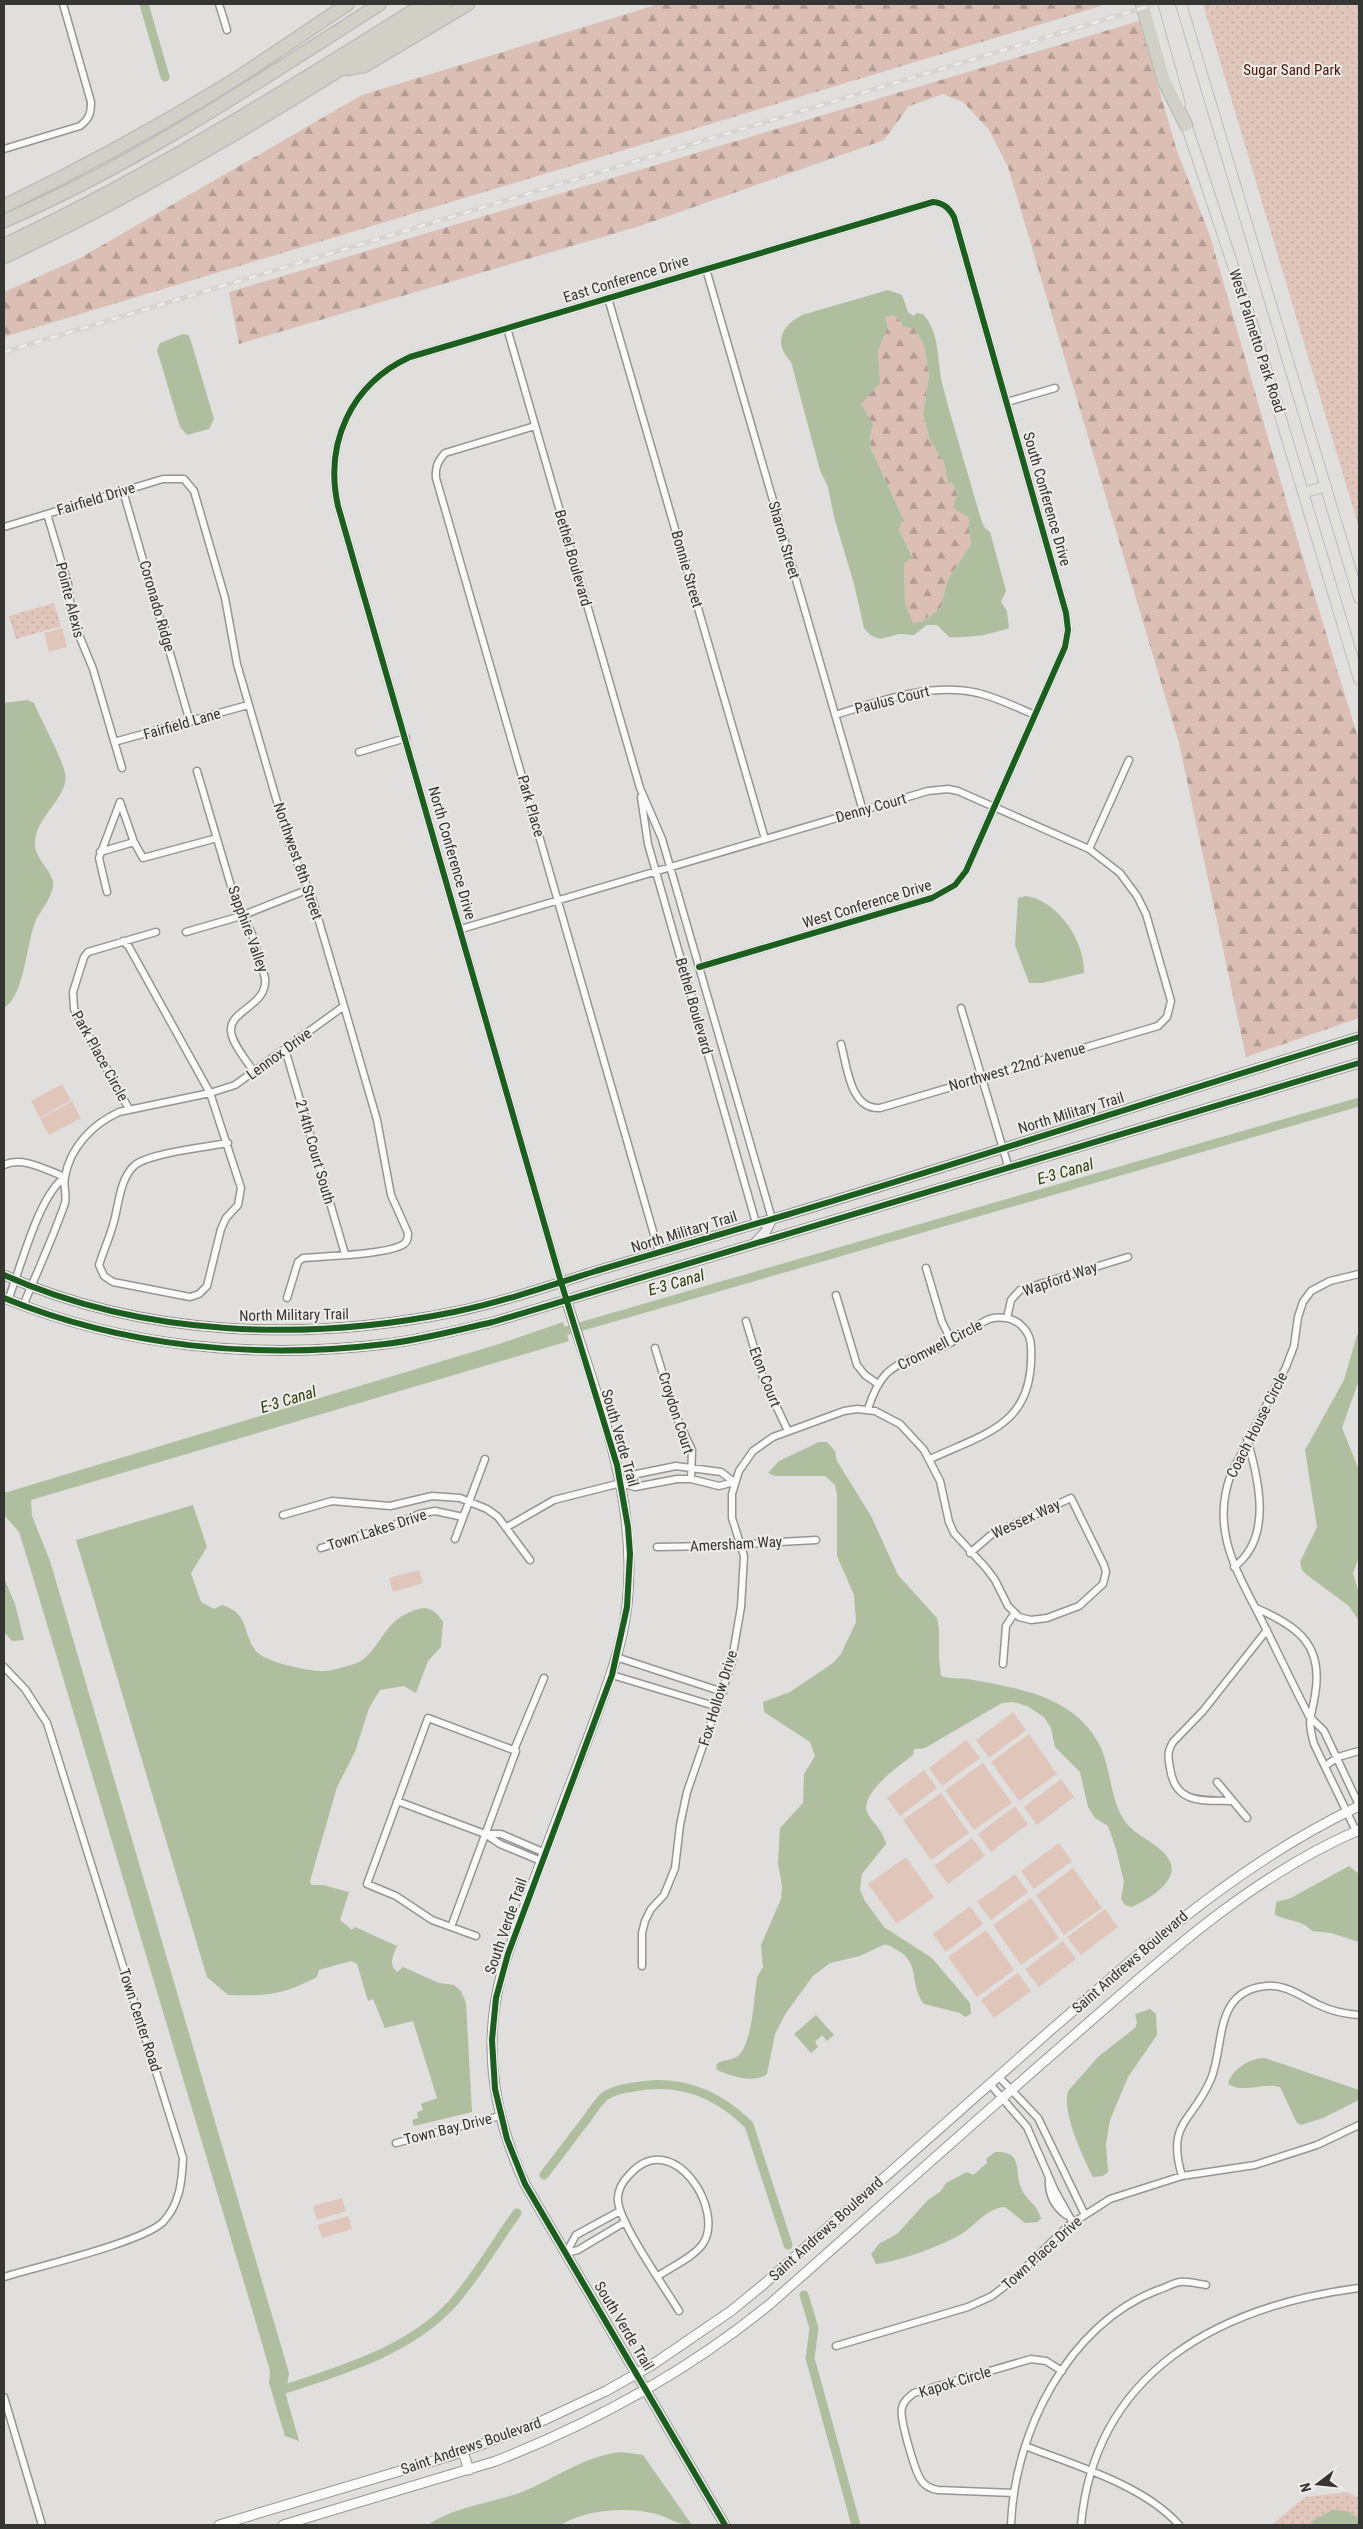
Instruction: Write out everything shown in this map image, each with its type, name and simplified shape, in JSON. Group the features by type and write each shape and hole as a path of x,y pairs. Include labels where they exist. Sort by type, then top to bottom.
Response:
{"highway":[{"path":"4,206 84,166 167,120 220,88 348,4"},
{"path":"4,222 63,193 180,128 380,4"},
{"path":"4,245 82,208 209,138 424,4"},
{"path":"4,257 94,214 170,173 339,71 444,4"},
{"path":"339,71 364,66 468,4"},
{"path":"1142,4 1164,81 1186,125"}],"main road":[{"name":"West Palmetto Park Road","path":"1152,4 1186,125 1256,332 1359,679"},
{"name":"West Palmetto Park Road","path":"1181,4 1359,598"},
{"path":"1303,492 1326,486"},
{"name":"North Military Trail","path":"4,1275 63,1299 146,1317 216,1327 279,1330 359,1326 423,1318 472,1308 756,1224 1359,1037"},
{"name":"North Military Trail","path":"6,1299 87,1325 140,1337 232,1350 345,1348 425,1337 493,1322 1359,1063"},
{"path":"755,1243 766,1231 772,1219"}],"street":[{"path":"4,148 80,126 87,120 91,112 91,102 64,4"},
{"path":"219,4 227,30"},
{"name":"East Conference Drive","path":"347,414 377,378 403,360 933,202"},
{"name":"South Conference Drive","path":"933,202 943,204 954,217 1068,621 1066,646 994,806"},
{"name":"Sharon Street","path":"706,269 863,811"},
{"name":"Bonnie Street","path":"608,298 765,840"},
{"name":"Bethel Boulevard","path":"507,328 640,788 662,839 772,1219"},
{"path":"1006,402 1055,388"},
{"name":"North Conference Drive","path":"347,414 341,428 334,459 335,490 566,1299"},
{"name":"Park Place","path":"535,426 445,453 438,460 435,469 436,478 659,1252"},
{"name":"Fairfield Drive","path":"4,526 162,479 178,478 188,482"},
{"name":"Northwest 8th Street","path":"188,482 194,491 225,598 233,650 288,842 309,889 377,1120 391,1195 408,1233 408,1240 404,1244 384,1250 345,1254"},
{"name":"Coronado Ridge","path":"123,491 190,722"},
{"name":"Pointe Alexis","path":"47,514 68,584 72,618 93,669 122,768"},
{"name":"Paulus Court","path":"835,715 908,694 943,689 969,691 994,698 1035,715"},
{"name":"Fairfield Lane","path":"114,742 248,705"},
{"path":"359,752 406,738"},
{"path":"1089,849 1129,760"},
{"name":"Sapphire Valley","path":"197,770 241,916 252,934 266,984 262,996 234,1021 231,1032 254,1072"},
{"name":"Bethel Boulevard","path":"640,788 648,844 756,1224"},
{"name":"Denny Court","path":"461,930 938,789 958,791 1089,849 1120,873 1142,905 1171,1002 1168,1017"},
{"path":"107,892 99,858 120,802 134,842 142,858 217,838"},
{"name":"West Conference Drive","path":"699,967 940,895 955,885 966,870 994,806"},
{"path":"100,852 134,842"},
{"path":"186,932 241,916 309,889"},
{"name":"Park Place Circle","path":"129,1109 74,1009 72,998 84,957 94,949 156,932"},
{"path":"123,941 129,947 210,1093 228,1143 242,1193 238,1205 226,1218 221,1229 207,1286 199,1294 190,1297 113,1282 104,1276 99,1265 113,1226 124,1182 130,1170 140,1162 152,1157 228,1143"},
{"name":"Lennox Drive","path":"23,1306 66,1201 65,1177 73,1155 87,1134 107,1117 129,1109 210,1093 235,1085 344,1006"},
{"path":"961,1008 1009,1168"},
{"name":"Northwest 22nd Avenue","path":"841,1044 856,1097 864,1105 871,1108 880,1108 1158,1026 1168,1017"},
{"name":"214th Court South","path":"285,1049 345,1254"},
{"path":"4,1165 11,1162 24,1162 65,1177"},
{"name":"Lennox Drive","path":"6,1299 16,1280 39,1216 54,1185 65,1177"},
{"path":"287,1298 298,1262 303,1258 345,1254"},
{"name":"Wapford Way","path":"1007,1318 1011,1300 1020,1290 1128,1257"},
{"path":"926,1268 942,1322 952,1342"},
{"name":"Coach House Circle","path":"1358,1830 1314,1744 1309,1716 1234,1567 1225,1538 1224,1494 1247,1438 1286,1367 1294,1346 1298,1317 1303,1302 1311,1291 1330,1280 1359,1274"},
{"path":"836,1295 857,1365 865,1375 878,1384"},
{"name":"South Verde Trail","path":"566,1299 621,1483 628,1527 629,1580 623,1633 612,1675 508,1954 496,1998 492,2056 500,2116 509,2146 525,2184 725,2525"},
{"path":"930,1459 996,1429 1008,1420 1021,1404 1029,1377 1031,1342 1022,1327 1007,1318"},
{"name":"Cromwell Circle","path":"868,1409 878,1384 899,1364 952,1342 989,1319 1007,1318"},
{"name":"Eton Court","path":"746,1321 762,1378 788,1431"},
{"name":"Croydon Court","path":"656,1348 675,1414 692,1450 691,1479"},
{"name":"Fox Hollow Drive","path":"642,1966 642,1933 645,1921 651,1909 664,1895 675,1868 682,1812 731,1665 741,1607 744,1556 742,1544 732,1518 732,1494 734,1482 742,1465 753,1451 773,1437 844,1411 868,1409 882,1413 900,1424 913,1436 930,1459 940,1481 949,1522 958,1538 995,1580 1014,1614"},
{"path":"1234,1567 1245,1559 1261,1520 1258,1480 1247,1438"},
{"path":"455,1539 485,1459"},
{"path":"507,1527 554,1500 621,1483 632,1475 676,1466 691,1466 722,1472 734,1482"},
{"path":"621,1483 635,1488 677,1479 691,1479 719,1486 734,1482"},
{"name":"Town Lakes Drive","path":"283,1515 332,1502 390,1506 432,1496 469,1500 487,1509 507,1527 530,1560"},
{"name":"Wessex Way","path":"970,1553 990,1535 1071,1498 1104,1565 1106,1572 1103,1584 1079,1606 1060,1615 1031,1620 1014,1614"},
{"name":"Town Lakes Drive","path":"320,1548 394,1525 419,1514 435,1511 463,1517"},
{"name":"Amersham Way","path":"657,1547 816,1540"},
{"path":"1256,1608 1294,1627 1304,1637 1312,1652 1315,1667 1315,1695 1309,1716"},
{"path":"1003,1664 1006,1626 1014,1614"},
{"path":"1232,1801 1194,1800 1178,1791 1170,1774 1167,1751 1223,1687 1267,1630"},
{"path":"616,1657 723,1692"},
{"name":"Town Center Road","path":"4,1667 25,1689 47,1723 183,2158 182,2184 175,2204 162,2223 127,2240 4,2277"},
{"path":"612,1675 718,1707"},
{"path":"450,1927 516,1751 514,1750 544,1678"},
{"name":"Coach House Circle","path":"1309,1716 1324,1731 1338,1757 1359,1805"},
{"path":"476,1936 421,1914 396,1896 366,1884 428,1718 514,1750"},
{"path":"1325,1766 1338,1757 1359,1751"},
{"path":"1217,1782 1246,1818"},
{"path":"397,1801 485,1834 500,1844 543,1857"},
{"name":"Saint Andrews Boulevard","path":"220,2525 463,2452 529,2428 638,2374 688,2342 764,2284 998,2076 1196,1906 1266,1857 1359,1805"},
{"name":"Saint Andrews Boulevard","path":"286,2524 496,2461 568,2431 647,2390 737,2331 763,2310 1012,2089 1202,1926 1272,1877 1358,1830"},
{"path":"485,1834 501,1834 543,1857"},
{"path":"1182,2176 1176,2154 1178,2133 1211,2079 1223,2022 1235,2001 1253,1989 1272,1986 1290,1990 1329,2009 1359,2015"},
{"path":"998,2076 1038,2118 1085,2215"},
{"path":"990,2084 1027,2127 1049,2178 1073,2224"},
{"name":"Town Bay Drive","path":"396,2143 500,2116"},
{"name":"Town Place Drive","path":"836,2346 968,2307 992,2296 1014,2279 1073,2224 1110,2199 1182,2176 1255,2165 1309,2148 1359,2124"},
{"path":"658,2276 697,2251 705,2241 709,2220 704,2200 699,2190 672,2162 653,2159 636,2168 622,2184 618,2196 620,2211 624,2222 679,2311"},
{"path":"566,2253 576,2235 620,2211"},
{"path":"566,2253 578,2250 624,2222"},
{"path":"1010,2525 1014,2493 1025,2446 1046,2398 1062,2371 1090,2336 1126,2307 1146,2295 1180,2282 1206,2285"},
{"path":"1081,2525 1091,2471 1102,2444 1126,2402 1142,2383 1170,2357 1204,2334 1226,2324 1297,2301 1359,2288"},
{"name":"Kapok Circle","path":"1014,2493 938,2490 927,2486 919,2475 902,2420 902,2407 909,2396 914,2393 1024,2360 1046,2361 1062,2371"},
{"path":"4,2397 42,2525"},
{"path":"1025,2446 1091,2471 1142,2494 1158,2505 1179,2525"},
{"path":"463,2452 469,2470"},
{"path":"283,2506 286,2524"}],"green space":[{"path":"659,4 1102,4 1101,6 4,337 4,292 80,258 362,95"},
{"name":"Sugar Sand Park","path":"1203,4 1359,4 1359,528"},
{"path":"1139,21 1177,151 1210,236 1299,545 1359,741 1359,1018 1246,1057 1179,743 1008,167 989,130 963,102 943,94 909,106 884,140 640,226 239,344 229,292"},
{"path":"892,315 914,328 924,345 929,376 923,414 930,440 944,462 948,483 953,482 968,517 971,544 947,581 941,607 923,621 912,623 905,604 904,563 913,557 899,530 903,518 871,449 870,435 861,403 880,383 878,351 888,326 885,317"},
{"path":"54,603 61,626 16,639 9,616"},
{"path":"62,628 67,647 49,652 44,633"},
{"path":"62,1084 71,1100 40,1118 31,1101"},
{"path":"72,1101 81,1118 49,1135 40,1119"},
{"path":"419,1570 423,1583 393,1592 389,1578"},
{"path":"1013,1712 1026,1730 989,1758 976,1740"},
{"path":"1029,1734 1057,1774 1019,1801 991,1762"},
{"path":"966,1740 980,1758 942,1786 929,1768"},
{"path":"983,1763 1012,1803 974,1830 945,1790"},
{"path":"924,1770 937,1788 900,1816 887,1798"},
{"path":"1061,1779 1074,1797 1037,1825 1024,1807"},
{"path":"941,1793 969,1833 931,1860 903,1820"},
{"path":"1015,1806 1028,1824 991,1852 978,1834"},
{"path":"972,1838 985,1856 948,1884 934,1866"},
{"path":"1059,1843 1072,1861 1034,1889 1021,1871"},
{"path":"906,1857 934,1897 897,1924 868,1884"},
{"path":"1073,1868 1102,1908 1064,1935 1036,1895"},
{"path":"1015,1874 1028,1892 991,1920 977,1902"},
{"path":"1031,1898 1059,1938 1021,1965 993,1925"},
{"path":"970,1906 983,1924 946,1952 933,1934"},
{"path":"1105,1909 1118,1927 1081,1955 1067,1937"},
{"path":"986,1930 1014,1970 977,1997 948,1957"},
{"path":"1063,1941 1076,1959 1039,1987 1025,1969"},
{"path":"1018,1973 1031,1991 994,2018 981,2000"},
{"path":"342,2198 346,2211 317,2220 313,2206"},
{"path":"348,2216 352,2229 322,2238 318,2225"},
{"path":"1347,2492 1359,2498 1359,2525 1272,2525 1305,2497"}],"shaded area":[{"path":"888,290 902,295 908,312 913,316 917,313 923,314 928,321 935,338 942,383 955,431 979,513 984,527 990,532 1006,591 1001,602 1007,611 1009,628 979,636 949,637 937,625 927,625 914,635 899,634 880,639 870,635 864,628 854,584 834,517 828,487 820,470 791,362 782,348 782,336 785,330 789,324 802,315","holes":["892,315 902,321 902,327 914,328 924,345 929,376 923,414 930,440 944,462 948,483 953,483 957,495 953,508 968,517 971,544 947,581 941,607 924,621 913,623 905,604 904,563 913,558 899,530 903,518 871,449 870,435 873,425 861,404 880,383 878,351 888,326 885,317"]},
{"path":"183,334 188,335 190,338 214,419 209,429 187,435 180,427 157,350 160,343"},
{"path":"28,700 34,703 56,748 65,773 65,782 62,791 45,816 36,835 36,851 51,876 53,881 52,890 36,920 21,981 11,1001 4,1008 4,703"},
{"path":"1026,896 1038,899 1049,906 1067,924 1080,948 1084,973 1042,983 1029,983 1015,945 1018,898"},
{"path":"563,1322 569,1341 31,1500 32,1516 50,1561 289,2373 286,2395 299,2441 285,2436 269,2383 270,2371 254,2316 29,1564 19,1532 4,1515 4,1493 499,1344"},
{"path":"1357,1335 1359,1335 1359,1380 1342,1428 1359,1470 1359,1557 1353,1573 1359,1594 1359,1621 1349,1606 1302,1570 1300,1562 1317,1527 1305,1450 1344,1380"},
{"path":"819,1442 827,1442 835,1451 837,1461 871,1516 898,1575 937,1618 941,1676 968,1679 1024,1691 1059,1704 1074,1714 1088,1728 1099,1744 1119,1812 1124,1820 1129,1827 1165,1854 1170,1861 1172,1869 1167,1882 1156,1892 1132,1907 1125,1905 1121,1899 1124,1882 1116,1849 1108,1826 1095,1818 1088,1807 1080,1772 1055,1747 1051,1728 1044,1717 1027,1706 1013,1702 1002,1703 925,1748 914,1749 913,1755 890,1773 874,1790 866,1806 868,1814 881,1831 886,1844 862,1874 860,1890 865,1901 884,1927 932,1958 970,2003 971,2014 965,2017 960,2013 924,2004 917,1990 909,1961 895,1949 888,1945 883,1945 860,1956 830,1963 813,1976 786,2013 775,2034 767,2074 762,2077 749,2079 729,2075 717,2070 716,2065 721,2061 731,2059 740,2054 748,2038 757,1977 763,1967 761,1945 781,1899 782,1886 778,1863 780,1828 803,1803 804,1774 815,1756 810,1742 764,1712 763,1702 790,1692 833,1663 841,1654 856,1622 854,1595 837,1556 837,1495 835,1485 825,1476 775,1476 768,1473 779,1461"},
{"path":"193,1505 207,1547 191,1573 201,1602 214,1609 222,1605 237,1613 244,1624 251,1644 256,1651 268,1659 309,1670 333,1670 361,1661 375,1647 396,1620 415,1610 424,1608 432,1610 443,1622 441,1647 428,1661 416,1693 404,1686 380,1690 369,1708 355,1752 337,1787 310,1881 311,1885 323,1885 349,1892 340,1920 352,1930 355,1927 397,1946 392,1963 397,1972 403,1967 439,1983 454,1985 461,1991 466,2003 472,2112 414,2126 412,2120 418,2118 417,2112 423,2110 421,2104 437,2098 413,2021 385,2028 373,1999 368,2001 357,1964 351,1961 319,1970 317,1977 294,1988 254,1995 228,1995 207,1977 76,1540"},
{"path":"4,1578 15,1604 24,1640 12,1641 4,1632"},
{"path":"1349,1866 1359,1874 1359,1942 1331,1933 1312,1931 1300,1923 1275,1915 1276,1902 1291,1898"},
{"path":"1150,2009 1156,2014 1157,2035 1128,2077 1110,2120 1106,2144 1108,2172 1103,2176 1093,2177 1074,2135 1068,2111 1068,2091 1099,2056 1135,2028 1137,2022 1135,2014"},
{"path":"816,2015 834,2035 827,2041 822,2035 815,2042 818,2047 811,2053 794,2034"},
{"path":"1265,2058 1359,2090 1359,2100 1323,2118 1301,2125 1297,2123 1280,2087 1241,2088 1228,2084 1233,2074 1242,2065 1253,2060"},
{"path":"995,2152 1011,2155 1014,2159 1022,2190 1037,2209 1041,2218 1038,2222 1025,2223 1005,2207 999,2208 987,2213 963,2233 944,2243 921,2252 876,2264 871,2254 880,2243 897,2234 928,2200 941,2191 946,2183 967,2172 973,2175 987,2163 986,2159"},
{"path":"621,2452 643,2455 692,2525 681,2524 652,2513 617,2510 581,2516 561,2525 428,2525 462,2509 522,2492 595,2458"},
{"path":"1332,2510 1347,2511 1357,2517 1359,2525 1310,2525 1312,2521"}],"waterway":[{"path":"144,4 165,77"},
{"name":"E-3 Canal","path":"555,1334 1359,1102"},
{"path":"544,2175 597,2104 608,2094 623,2089 651,2085 667,2085 697,2091 724,2105 749,2125 788,2245"},
{"path":"279,2391 372,2358 415,2335 434,2321 452,2304 469,2282 517,2213"},
{"path":"804,2295 814,2328 810,2358 856,2525"}],"railway":[{"path":"4,352 1156,4"}],"cycle path":[{"path":"699,967 932,898 955,885 966,871 1065,647 1068,630 1066,613 954,217 948,209 940,204 933,202 410,357 389,369 372,383 358,399 347,418 339,438 335,460 338,506 561,1282 617,1465 628,1527 630,1554 627,1607 612,1675 508,1954 496,1998 492,2040 495,2089 507,2139 525,2184 725,2525"},
{"path":"4,1275 57,1296 112,1311 168,1322 226,1328 283,1330 341,1328 398,1322 454,1312 508,1299 858,1193 1359,1037"},
{"path":"4,1298 49,1315 96,1328 143,1338 191,1345 240,1349 337,1349 412,1340 493,1322 1359,1063"}]}
